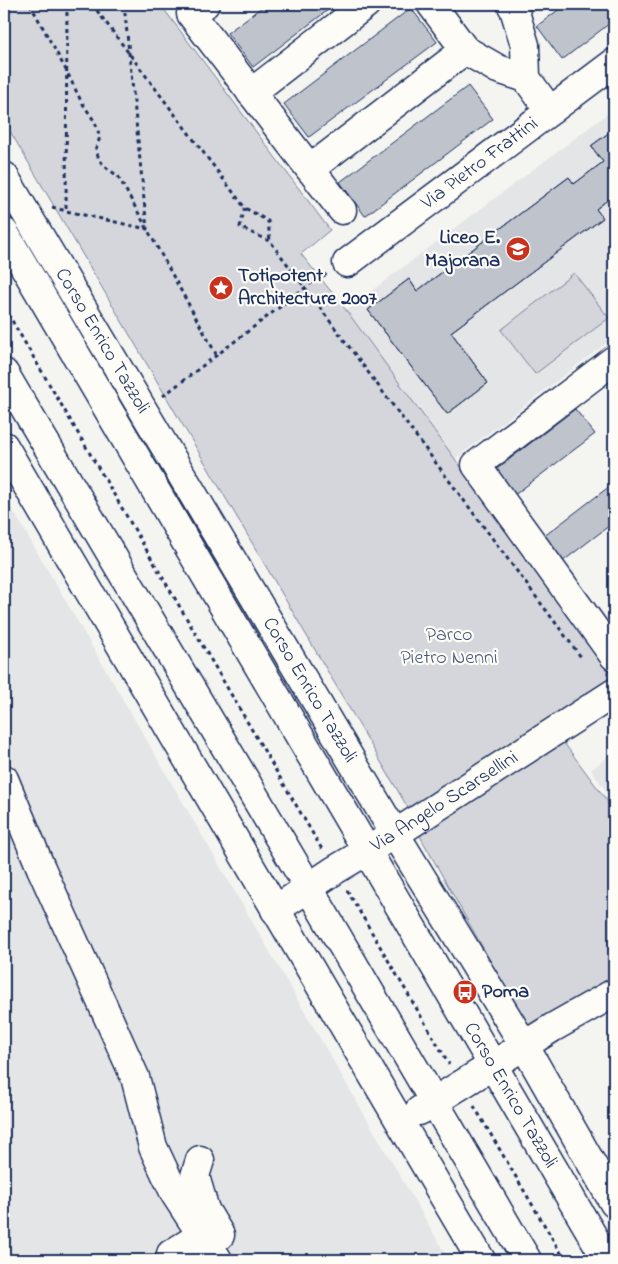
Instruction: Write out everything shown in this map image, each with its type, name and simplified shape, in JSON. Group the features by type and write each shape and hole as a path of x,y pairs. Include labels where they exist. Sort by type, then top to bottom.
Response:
{"street":[{"path":"251,93 366,4"},
{"path":"431,4 465,50 498,69 526,78"},
{"path":"511,4 525,45 526,78 550,111"},
{"path":"193,7 251,93 342,210"},
{"path":"310,169 465,50"},
{"name":"Via Pietro Frattini","path":"347,263 614,63"},
{"name":"Corso Enrico Tazzoli","path":"4,176 524,1045 614,1202"},
{"name":"Corso Enrico Tazzoli","path":"4,232 607,1260"},
{"path":"614,360 476,465 614,656"},
{"path":"4,373 527,1260"},
{"path":"4,446 481,1260"},
{"name":"Via Angelo Scarsellini","path":"275,910 308,887 396,834 614,693"},
{"path":"4,779 41,868 135,1077 153,1147 175,1194 218,1260"},
{"path":"400,1122 552,1028 614,993"},
{"path":"200,1160 195,1176 205,1210 235,1260"},
{"path":"171,1254 202,1236"}],"path":[{"path":"30,4 81,101 95,122 100,137 96,149 99,160 118,176 216,354"},
{"path":"67,4 66,211 147,229"},
{"path":"92,4 245,208 268,221 270,241"},
{"path":"124,4 147,229"},
{"path":"245,208 240,227 270,241 585,662"},
{"path":"142,409 164,395 304,288 347,263"},
{"path":"4,306 565,1260"}],"shaded area":[{"path":"614,109 614,337 455,459 346,310"},
{"path":"4,495 449,1260 4,1260"},
{"path":"614,752 614,802 591,770"}],"green space":[{"name":"Parco Pietro Nenni","path":"4,4 160,4 330,230 301,254 346,310 455,459 614,670 614,675 603,686 560,718 408,808 4,121"},
{"path":"574,273 609,318 535,374 501,330"},
{"path":"564,743 614,810 614,976 528,1028 416,829"}],"building":[{"path":"266,4 336,4 253,67 227,33"},
{"path":"566,4 614,4 614,20 562,60 537,26"},
{"path":"411,8 437,42 309,137 284,104"},
{"path":"468,86 493,119 365,216 340,182"},
{"name":"Liceo E. Majorana","path":"614,129 614,195 596,209 603,218 451,332 488,383 447,414 368,310 409,279 417,291 569,177 574,184 603,162 591,146"},
{"name":"Liceo E. Majorana","path":"614,129 614,195 596,209 603,218 451,332 488,383 447,414 368,310 409,279 417,291 569,177 574,184 603,162 591,146"},
{"path":"575,409 595,434 509,499 490,474"},
{"path":"614,483 614,522 558,565 539,540"}],"place":[{"name":"Liceo E. Majorana","path":"518,249"},
{"name":"Totipotent Architecture 2007","path":"221,288"},
{"name":"Poma","path":"465,992"}]}
